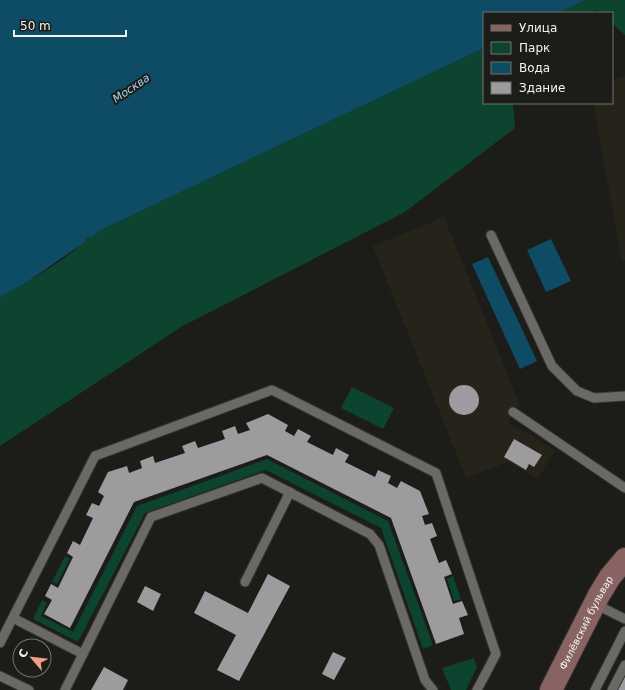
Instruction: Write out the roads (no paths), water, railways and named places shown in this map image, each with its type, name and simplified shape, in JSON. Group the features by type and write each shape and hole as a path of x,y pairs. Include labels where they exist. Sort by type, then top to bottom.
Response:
{"street":[{"name":"Филёвский бульвар","path":"551,690 610,577 625,559"}],"lane":[{"path":"491,235 552,366 577,391 594,398 625,396"},
{"path":"0,643 95,456 272,390 436,473 496,654 477,690"},
{"path":"513,412 625,488"},
{"path":"65,690 151,517 262,478 370,534 379,545 420,668 425,680 433,690"},
{"path":"245,582 290,492"},
{"path":"595,604 625,619"},
{"path":"13,618 83,654"},
{"path":"595,690 625,631"},
{"path":"612,690 625,665"},
{"path":"0,676 29,690"}],"water":[{"name":"Москва","path":"0,0 586,0 560,12 483,12 483,48 99,231 93,237 86,238 85,242 27,282 0,297"},
{"path":"551,239 571,281 546,292 527,250"},
{"path":"488,257 537,361 520,369 472,264"}]}
